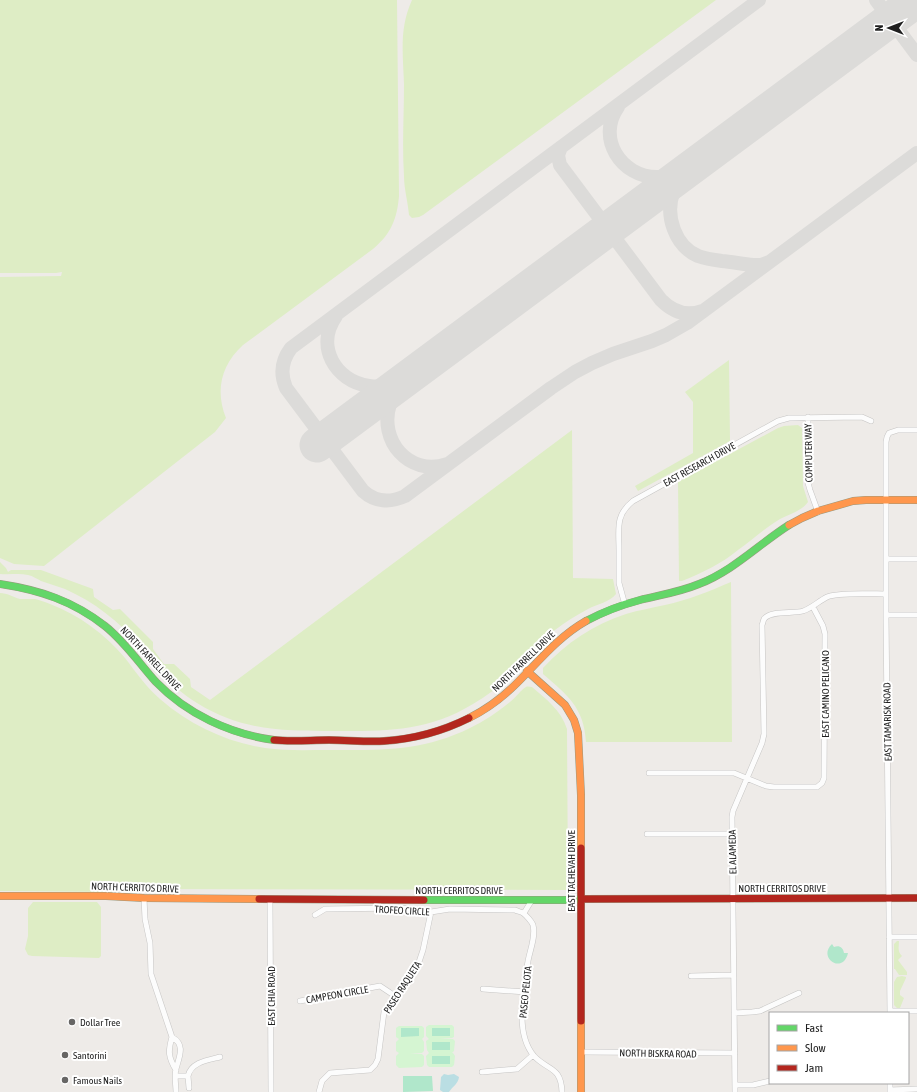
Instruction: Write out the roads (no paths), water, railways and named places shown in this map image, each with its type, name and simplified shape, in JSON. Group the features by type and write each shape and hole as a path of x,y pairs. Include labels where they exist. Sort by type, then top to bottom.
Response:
{"street":[{"name":"EAST RESEARCH DRIVE","path":"625,605 619,583 619,523 626,506 778,421 789,418 808,417 862,417 871,421"},
{"name":"COMPUTER WAY","path":"808,417 808,483 818,512"},
{"name":"EAST TAMARISK ROAD","path":"890,1012 886,615 886,442 889,433 898,430 917,430"},
{"name":"NORTH FARRELL DRIVE","path":"0,584 37,590 55,596 75,605 100,621 111,630 135,655 156,682 181,704 218,725 240,733 263,738 287,740 394,740 427,734 452,726 485,708 504,694 552,646 573,630 591,619 625,605 675,592 718,576 738,563 765,541 798,520 841,504 859,500 917,500"},
{"path":"886,559 917,559"},
{"path":"813,607 828,596 886,594"},
{"name":"EL ALAMEDA","path":"735,1092 732,817 733,811 762,743 764,734 762,625 764,619 768,616 802,611 813,607"},
{"name":"EAST CAMINO PELICANO","path":"748,778 766,786 817,787 822,783 824,778 825,634 823,626 813,607"},
{"path":"886,615 917,615"},
{"name":"EAST TACHEVAH DRIVE","path":"527,672 565,705 574,720 578,733 581,795 581,1092"},
{"path":"649,773 734,773 748,778"},
{"path":"647,834 732,834"},
{"name":"NORTH CERRITOS DRIVE","path":"0,896 532,900 569,900 581,898 917,898"},
{"path":"144,898 145,920 150,943 151,974 172,1036 168,1053 176,1070"},
{"name":"EAST CHIA ROAD","path":"270,899 271,1092"},
{"path":"524,913 532,900"},
{"name":"TROFEO CIRCLE","path":"314,915 325,909 401,908 432,912 450,909 494,909 515,910 524,913"},
{"name":"PASEO RAQUETA","path":"320,1092 322,1080 330,1073 370,1070 375,1065 378,1059 384,1012 418,965 432,912"},
{"name":"PASEO PELOTA","path":"524,913 533,925 534,938 528,963 526,992 522,1013 523,1034 533,1055 556,1071 560,1080 562,1092"},
{"path":"889,937 917,937"},
{"path":"691,976 734,975"},
{"name":"CAMPEON CIRCLE","path":"300,1001 380,986 395,996"},
{"path":"483,989 526,992"},
{"path":"734,1013 760,1011 799,993"},
{"path":"890,1012 917,1011"},
{"path":"172,1036 177,1040 180,1052 176,1070 176,1092"},
{"name":"NORTH BISKRA ROAD","path":"581,1052 734,1054"},
{"path":"482,1072 517,1068 533,1055"},
{"path":"189,1088 188,1076 194,1065 220,1056"},
{"path":"176,1076 188,1076"},
{"path":"735,1085 754,1085 769,1081"},
{"path":"890,1091 917,1090"}],"water":[{"path":"444,1074 454,1074 459,1077 449,1092 443,1092 440,1090 441,1077"}],"place":[{"name":"Dollar Tree","path":"72,1022"},
{"name":"Santorini","path":"65,1055"},
{"name":"Famous Nails","path":"65,1080"}]}
